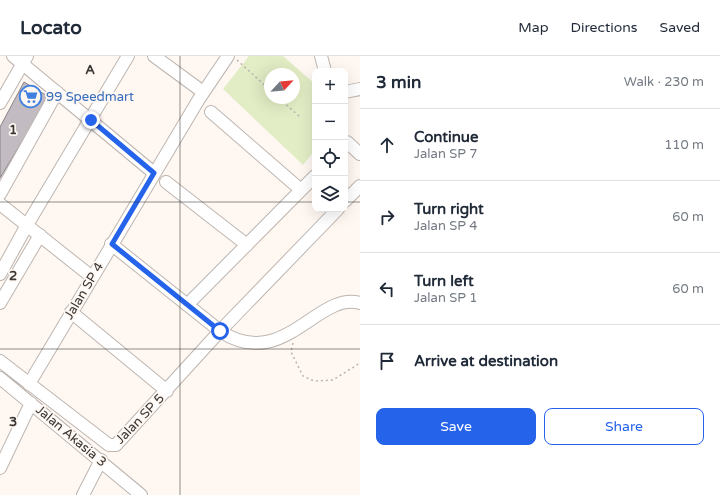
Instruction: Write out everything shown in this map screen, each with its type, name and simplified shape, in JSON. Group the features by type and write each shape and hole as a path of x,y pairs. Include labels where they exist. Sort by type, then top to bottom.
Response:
{"street":[{"path":"0,274 27,225 128,56"},
{"path":"154,56 203,92"},
{"name":"Jalan SP 4","path":"29,384 203,92 228,56"},
{"path":"322,56 324,68"},
{"path":"0,103 21,59 57,92 154,173"},
{"path":"348,91 360,89"},
{"path":"0,194 57,92"},
{"path":"211,112 301,190"},
{"path":"348,145 360,154"},
{"path":"187,305 312,179"},
{"path":"166,182 247,245"},
{"path":"348,198 360,186"},
{"path":"0,204 92,277"},
{"name":"Jalan SP 5","path":"29,384 112,446 118,444 220,331 335,212"},
{"path":"0,304 40,235"},
{"path":"112,244 220,331 230,338 252,344 269,342 296,330 329,309 350,300 360,303"},
{"path":"71,312 167,391"},
{"path":"0,361 29,384"},
{"name":"Jalan Akasia 3","path":"0,378 101,460 141,495"},
{"path":"0,468 31,404"},
{"path":"83,495 101,460"}],"path":[{"path":"233,56 264,84"},
{"path":"286,104 301,118"},
{"path":"296,330 291,352 303,376 314,381 333,380 360,363"}],"green space":[{"path":"249,56 283,56 297,68 264,68 264,104 300,104 300,71 312,81 312,154 303,165 223,89"}],"building":[{"path":"24,82 49,97 0,178 0,127"}],"place":[{"name":"99 Speedmart","path":"31,97"}],"route":[{"path":"91,120 154,173 112,244 220,331"}]}
